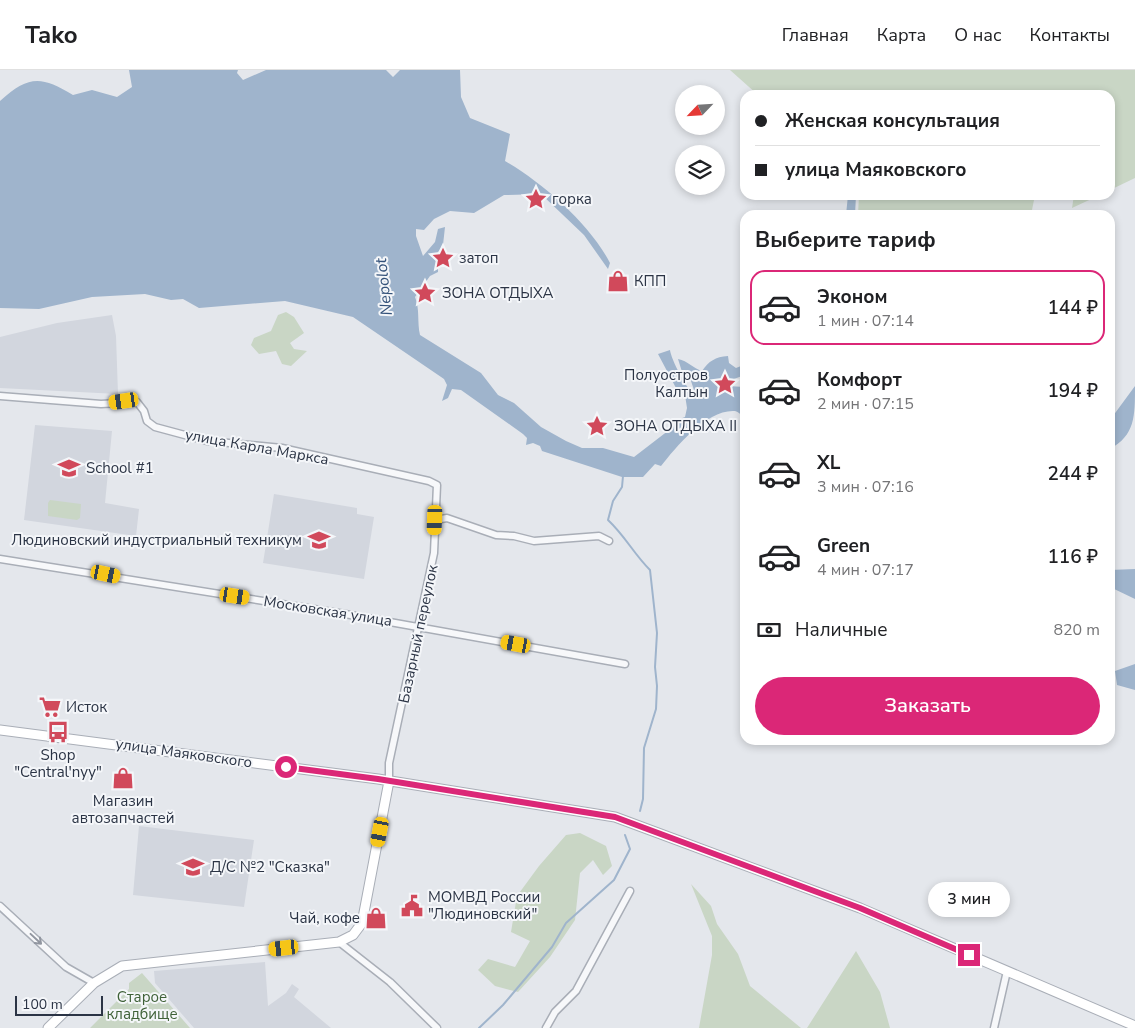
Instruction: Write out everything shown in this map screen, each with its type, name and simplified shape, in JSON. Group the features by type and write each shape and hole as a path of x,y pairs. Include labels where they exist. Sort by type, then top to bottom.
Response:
{"street":[{"name":"улица Карла Маркса","path":"0,396 101,404 136,402 144,411 147,421 155,427 207,441 282,448 429,481 437,485"},
{"name":"Базарный переулок","path":"389,781 389,763 434,553 437,485"},
{"path":"435,520 447,518 496,535 514,536 534,541 598,536 610,540"},
{"name":"Московская улица","path":"0,559 106,574 625,664"},
{"name":"улица Маяковского","path":"0,730 389,781 615,817 860,908 1135,1026"},
{"path":"48,1028 94,983 122,966 340,942 353,936 362,922 389,781"},
{"path":"546,1028 555,1012 576,990 630,891"},
{"path":"0,906 66,967 94,983"},
{"path":"340,942 390,982 438,1028"},
{"path":"994,1028 1007,971"}],"shaded area":[{"path":"112,315 116,336 118,394 0,388 0,337 57,323"},
{"name":"School #1","path":"35,425 112,431 105,503 139,509 136,536 24,520"},
{"name":"Людиновский индустриальный техникум","path":"274,494 357,508 357,514 374,517 364,579 263,563"},
{"name":"Д/С №2 \"Сказка\"","path":"139,826 254,840 244,907 133,895"},
{"path":"265,962 268,1006 286,993 292,984 299,989 294,997 331,1028 194,1028 155,983 154,971"}],"green space":[{"path":"730,70 1135,70 1135,178 1115,188 1115,90 752,90"},
{"path":"859,200 1034,200 1032,210 858,210"},
{"path":"1073,200 1089,200 1072,208"},
{"path":"286,312 294,317 304,333 290,343 294,349 307,351 291,366 282,364 276,351 259,354 251,345 254,338 271,331 278,315"},
{"path":"50,500 81,504 80,518 77,520 48,516 48,503"},
{"path":"580,833 606,846 612,866 603,875 593,860 580,873 575,920 550,957 518,992 495,986 478,970 488,959 515,967 530,941 511,932 517,896 539,866 566,835"},
{"path":"691,884 711,906 717,924 738,954 750,986 801,1028 699,1028 712,955 712,936"},
{"path":"856,951 880,992 890,1028 807,1028"},
{"name":"Старое кладбище","path":"142,973 190,1028 90,1028 129,989 129,983"}],"water":[{"name":"Nepolot","path":"129,70 238,70 237,73 243,80 266,70 386,70 393,77 400,70 460,70 461,97 470,118 510,134 505,161 535,181 578,219 601,248 610,263 608,269 584,235 541,194 504,195 474,213 450,211 434,219 424,230 416,229 416,236 423,256 435,242 438,229 445,227 443,245 434,258 438,264 438,272 430,276 415,297 420,335 481,373 498,395 514,403 541,427 582,448 603,448 634,457 673,427 677,420 685,417 687,408 685,395 676,388 658,354 670,350 680,374 688,388 696,396 691,381 683,375 678,359 702,371 713,360 728,356 729,363 736,368 740,366 740,377 717,385 719,389 727,386 740,387 740,414 735,411 724,412 714,416 693,431 661,466 655,464 643,477 622,477 542,451 540,446 533,443 526,445 527,438 523,434 461,390 452,389 448,398 442,401 447,385 444,379 353,317 285,301 199,308 183,299 171,300 145,294 92,297 39,309 0,308 0,101 19,86 35,81 52,84 73,95 92,90 117,97 132,87"},
{"path":"848,200 856,200 855,210 846,210"},
{"path":"1135,386 1135,407 1132,424 1124,438 1115,446 1115,413"},
{"path":"1135,569 1135,599 1115,589 1115,570"},
{"path":"1135,664 1135,690 1117,685 1115,671"}],"waterway":[{"path":"623,476 622,487 613,501 608,520 650,570 657,633 655,667 657,686 656,709 644,748 643,799 640,811"},
{"path":"479,1028 503,1005 552,947 566,923 614,880 630,849 625,835"}],"place":[{"name":"горка","path":"536,199"},
{"name":"затоп","path":"443,258"},
{"name":"КПП","path":"618,281"},
{"name":"ЗОНА ОТДЫХА","path":"425,293"},
{"name":"Полуостров Калтын","path":"725,384"},
{"name":"ЗОНА ОТДЫХА II","path":"597,426"},
{"name":"School #1","path":"69,468"},
{"name":"Людиновский индустриальный техникум","path":"319,540"},
{"name":"Исток","path":"50,707"},
{"name":"Shop \"Central'nyy\"","path":"58,732"},
{"name":"Магазин автозапчастей","path":"123,778"},
{"name":"Д/С №2 \"Сказка\"","path":"193,867"},
{"name":"МОМВД России \"Людиновский\"","path":"412,906"},
{"name":"Чай, кофе","path":"376,918"}],"route":[{"path":"286,767 378,779 615,817 860,908 969,955"}]}
